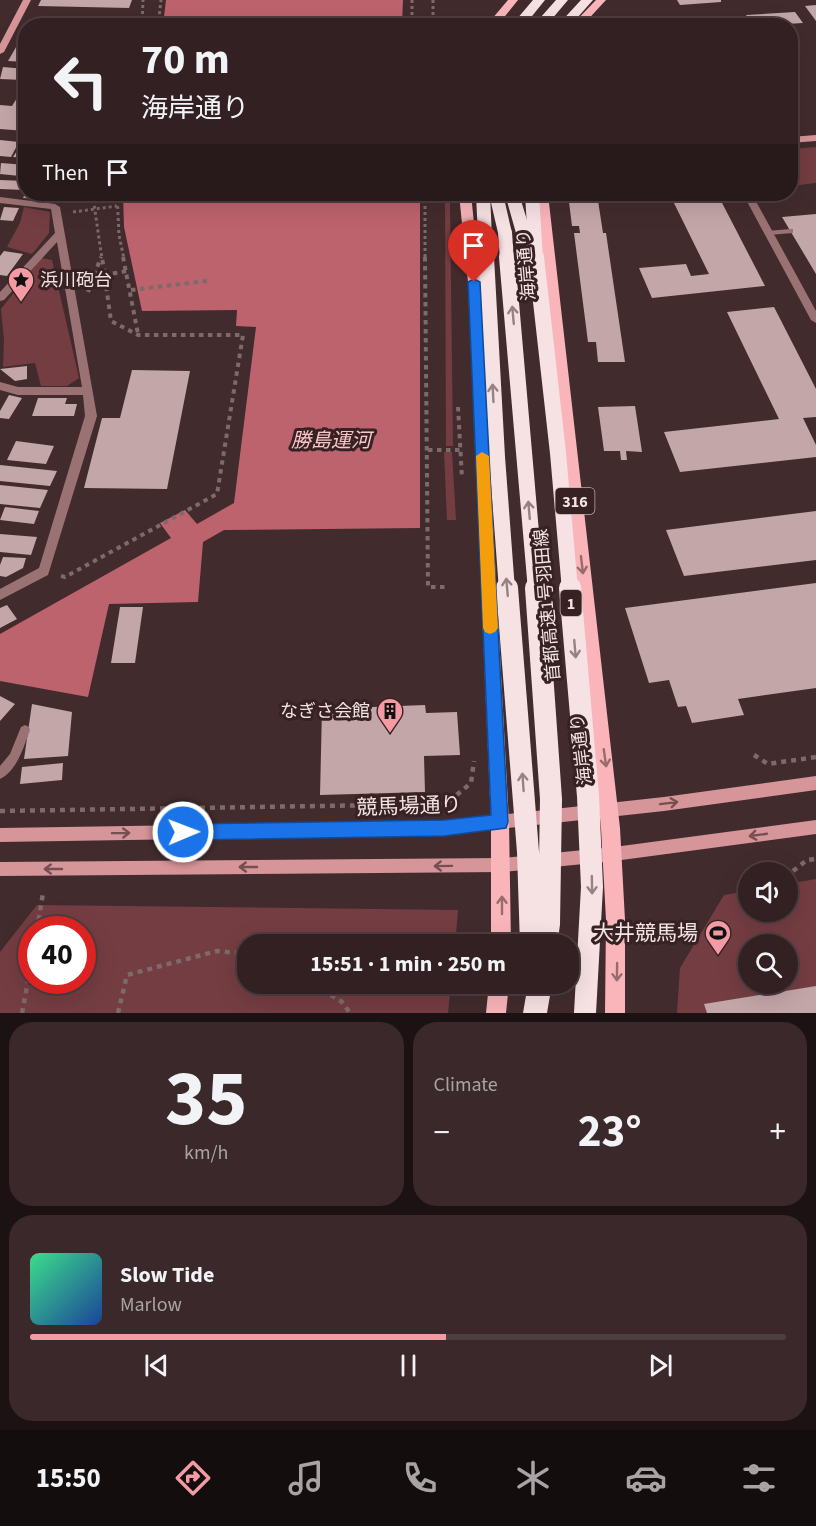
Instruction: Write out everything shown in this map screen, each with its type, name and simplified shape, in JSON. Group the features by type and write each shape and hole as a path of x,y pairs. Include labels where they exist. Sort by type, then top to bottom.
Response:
{"highway":[{"path":"524,18 539,0"},
{"path":"546,18 562,0"},
{"path":"570,18 587,0"},
{"name":"首都高速1号羽田線","path":"483,201 497,457 527,841 531,934"},
{"path":"497,201 506,233 546,710 551,799 548,934"},
{"path":"514,201 538,281"},
{"name":"首都高速1号羽田線","path":"532,201 538,281 558,453 588,796 592,887 585,1013"},
{"path":"530,994 530,1013"},
{"path":"535,1013 538,994"}],"main road":[{"path":"498,18 513,0"},
{"path":"584,18 601,0"},
{"path":"466,201 474,282 502,865 501,934"},
{"name":"海岸通り","path":"543,201 550,285 611,809 617,970 615,1013"},
{"path":"496,1013 498,994"}],"street":[{"path":"0,52 27,0"},
{"path":"798,139 816,138"},
{"path":"0,200 55,207 91,416 44,571 0,595"},
{"path":"751,201 816,320"},
{"path":"0,297 60,233"},
{"path":"0,386 18,391 88,391"},
{"name":"競馬場通り","path":"0,835 444,828 816,783"},
{"path":"0,869 502,865 614,854 816,827"}],"lane":[{"path":"768,233 790,231"},
{"path":"0,774 14,757 25,730"}],"path":[{"path":"142,18 143,0"},
{"path":"159,18 161,0"},
{"path":"412,0 412,18"},
{"path":"433,0 433,18"},
{"path":"44,571 64,577 217,494 243,335 138,335 111,321 94,209 95,201"},
{"path":"117,201 119,234 138,335"},
{"path":"425,201 428,587 447,587"},
{"path":"72,212 117,206"},
{"path":"104,275 127,271"},
{"path":"131,290 207,281"},
{"path":"458,404 462,485"},
{"path":"428,450 460,450"},
{"path":"0,811 446,804 471,783 475,754"},
{"path":"754,755 768,764 816,757"},
{"path":"798,868 807,860 816,859"},
{"path":"39,916 43,893"},
{"path":"118,1013 127,975 217,951 237,953"},
{"path":"22,1013 26,994"},
{"path":"330,994 342,1002 350,1013"}],"shaded area":[{"path":"816,147 816,183 798,185 798,148"},
{"path":"445,203 450,203 453,446 446,446"},
{"path":"24,207 50,212 49,233 32,254 7,247 20,223"},
{"path":"41,258 52,260 79,378 67,386 41,386 35,363 3,367 4,340 1,309"},
{"path":"444,452 452,452 456,520 447,520"},
{"name":"大井競馬場","path":"816,879 816,1013 677,1013 680,968 724,895 738,893 738,922 798,922 798,882"},
{"path":"37,905 458,910 456,934 237,934 237,994 450,994 448,1013 0,1013 0,952 18,929 18,994 96,994 96,916 28,916"}],"water":[{"path":"166,0 403,0 402,18 164,18"},
{"name":"勝島運河","path":"123,201 420,201 420,528 224,530 203,542 198,602 109,604 88,697 0,681 0,634 171,538 160,523 185,510 197,524 234,503 256,327 236,326 237,310 142,311 124,227"}],"building":[{"path":"41,0 132,0 129,8 38,6"},
{"path":"677,0 721,0 721,2 680,5"},
{"path":"816,5 816,21 805,6"},
{"path":"795,12 803,23 798,23 798,18 748,18 746,15"},
{"path":"109,16 131,17 130,18 108,18"},
{"path":"18,44 18,62 8,61"},
{"path":"3,67 18,68 18,80 0,79"},
{"path":"18,96 18,130 0,129 0,105 12,106"},
{"path":"0,140 18,142 11,157 0,156"},
{"path":"1,163 18,164 18,176 0,174"},
{"path":"0,180 18,181 18,190 0,189"},
{"path":"569,201 598,201 603,233 606,233 625,362 598,362 596,342 588,342 574,233 580,233 579,226 572,226"},
{"path":"673,201 721,201 765,286 652,298 639,268 686,264 691,276 709,274"},
{"path":"4,207 19,208 13,221 0,220"},
{"path":"816,214 816,274 782,217"},
{"path":"4,251 23,254 7,276 0,275 0,256"},
{"path":"774,307 816,389 816,417 803,418 816,445 816,457 680,472 664,432 779,419 727,312"},
{"path":"27,366 27,379 15,381 0,369"},
{"path":"132,370 190,371 167,489 84,488 102,418 120,418"},
{"path":"9,395 22,398 9,419 0,418 0,411"},
{"path":"38,398 67,398 65,404 77,404 74,416 32,416"},
{"path":"635,406 642,452 626,451 627,460 621,460 620,451 604,451 598,407"},
{"path":"16,441 54,446 46,464 7,460"},
{"path":"0,465 57,471 50,486 0,481"},
{"path":"0,485 48,490 40,508 0,504"},
{"path":"5,507 39,511 34,524 0,520"},
{"path":"816,511 816,560 684,576 666,530"},
{"path":"0,534 37,537 31,555 0,552"},
{"path":"3,557 26,558 23,568 6,577 0,576"},
{"path":"816,583 816,688 738,699 744,715 692,723 686,706 678,707 669,680 649,683 625,608"},
{"path":"7,605 17,619 0,628 0,608"},
{"path":"120,607 143,607 135,663 111,663"},
{"path":"0,696 15,704 0,721"},
{"path":"32,704 72,712 68,756 24,759"},
{"name":"なぎさ会館","path":"425,705 426,713 457,712 460,755 424,756 425,792 320,795 322,709"},
{"path":"63,763 62,780 20,784 22,767"},
{"path":"816,986 816,1013 707,1013 704,1004 766,994 798,994 798,989"}],"slow traffic":[{"path":"482,456 490,628"}],"place":[{"name":"浜川砲台","path":"21,303"},
{"name":"なぎさ会館","path":"390,734"},
{"name":"大井競馬場","path":"718,956"}],"route":[{"path":"183,832 444,828 500,822 474,282"}]}
